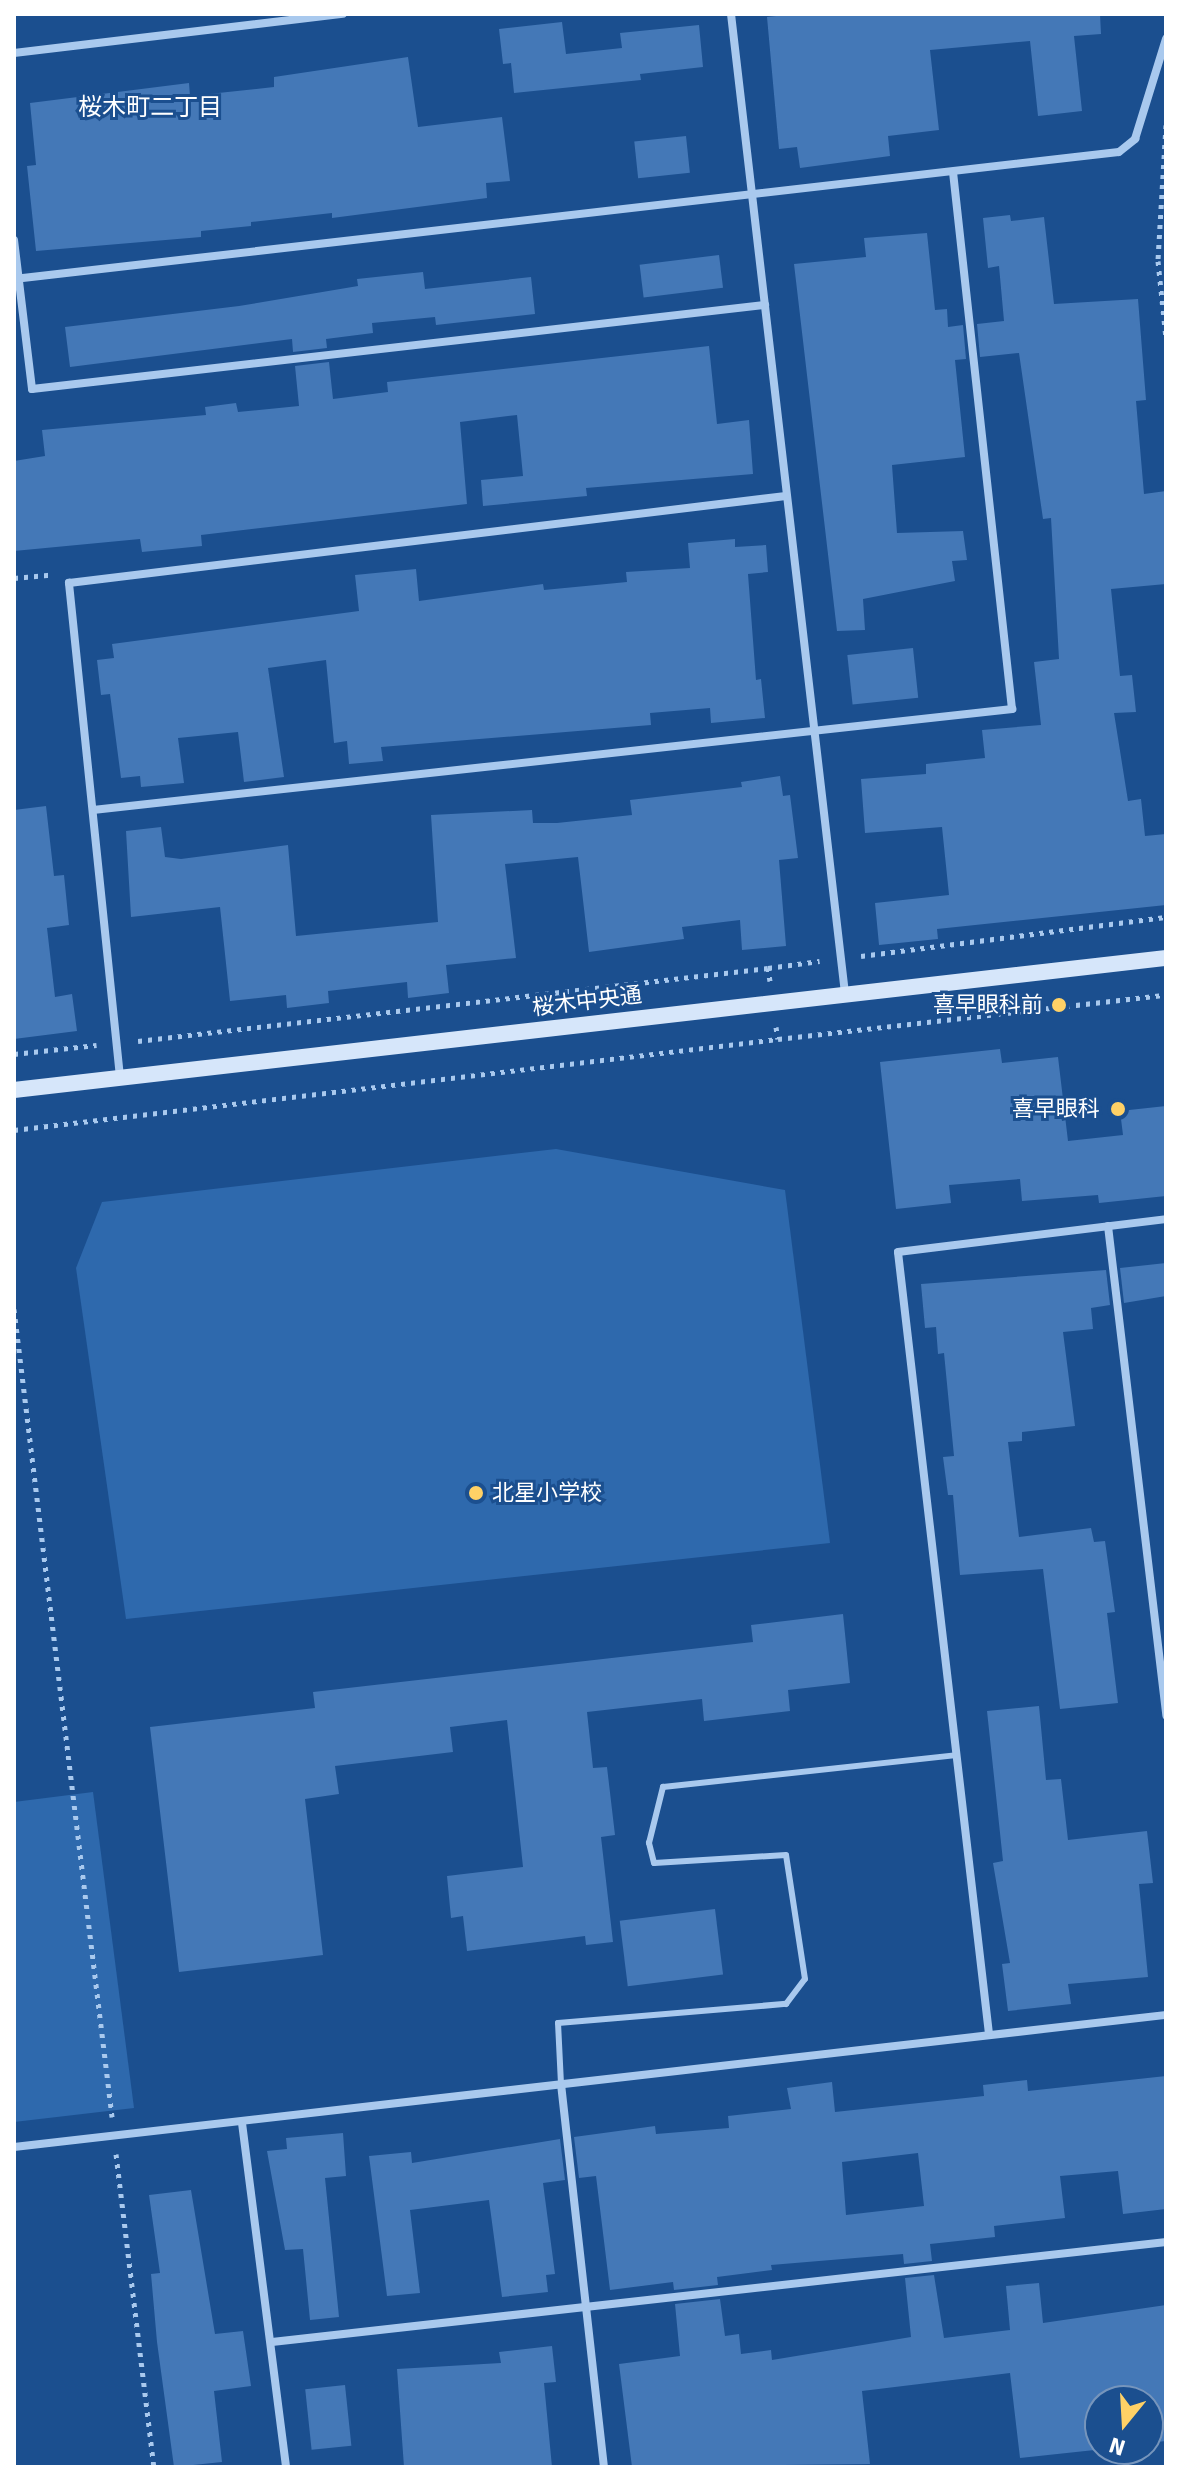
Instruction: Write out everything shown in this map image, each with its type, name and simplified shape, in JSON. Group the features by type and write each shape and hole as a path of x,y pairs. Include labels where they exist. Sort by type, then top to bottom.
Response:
{"street":[{"path":"14,53 343,14"},
{"path":"731,14 845,994"},
{"path":"16,279 1119,152 1135,139 1166,39"},
{"path":"93,810 1012,709 953,172"},
{"path":"14,240 16,279 32,389 765,305"},
{"path":"120,1077 69,583 786,496"},
{"name":"桜木中央通","path":"14,1090 1166,958"},
{"path":"989,2034 898,1252 1166,1219"},
{"path":"1108,1226 1166,1716"},
{"path":"14,2147 1166,2015"},
{"path":"561,2084 604,2467"},
{"path":"242,2123 286,2467"},
{"path":"272,2342 585,2310 1166,2242"}],"lane":[{"path":"561,2084 558,2023 786,2004 805,1979 786,1855 654,1863 649,1843 663,1787 956,1755"}],"path":[{"path":"1166,125 1158,261 1166,338"},
{"path":"14,578 46,574 69,583"},
{"path":"14,1054 768,968"},
{"path":"14,1130 778,1039"},
{"path":"14,1309 154,2467"}],"shaded area":[{"path":"556,1149 785,1190 830,1543 126,1619 76,1268 102,1202"},
{"path":"93,1792 134,2108 14,2122 14,1802"}],"building":[{"path":"794,14 1100,14 1101,34 1074,36 1082,111 1038,116 1030,41 930,50 939,130 888,136 890,156 800,168 797,147 779,149 767,17"},
{"path":"562,22 566,54 622,48 620,33 699,25 703,67 640,74 641,80 514,93 511,63 503,64 499,29"},
{"path":"408,57 418,127 502,117 510,181 486,183 487,198 332,218 332,213 251,222 251,226 201,231 201,237 36,251 27,166 36,165 30,103 189,83 190,96 274,87 274,77"},
{"path":"686,136 690,173 638,178 634,141"},
{"path":"1010,215 1011,221 1044,217 1054,304 1138,299 1146,400 1136,401 1144,494 1166,491 1166,584 1111,589 1120,676 1132,675 1136,712 1114,713 1128,801 1141,799 1145,836 1166,834 1166,905 937,929 938,939 879,945 875,903 949,895 942,827 865,833 861,779 926,774 926,764 985,758 982,730 1041,725 1034,662 1059,659 1051,518 1043,519 1019,353 980,357 977,324 1004,321 999,266 988,268 983,218"},
{"path":"927,233 935,310 947,309 948,327 963,325 966,359 955,360 965,457 892,465 897,533 963,531 967,560 952,561 955,581 863,599 865,630 837,631 794,264 866,257 864,238"},
{"path":"719,255 723,288 644,298 640,265"},
{"path":"423,272 425,289 531,277 535,314 436,325 435,317 372,323 373,333 326,339 327,348 293,352 292,339 70,367 65,327 239,306 358,286 357,279"},
{"path":"709,346 717,424 749,420 753,474 586,488 587,496 483,506 481,480 523,476 517,415 460,422 467,504 201,535 202,546 142,552 140,539 14,551 14,461 45,456 42,430 206,415 205,407 236,403 238,412 299,406 295,366 329,362 333,399 388,392 387,382"},
{"path":"735,539 735,547 766,545 768,572 748,574 756,680 761,679 765,718 711,723 710,708 650,713 651,725 381,747 383,761 349,764 347,741 334,743 326,660 268,668 284,777 244,782 238,732 178,738 184,783 141,787 140,776 121,778 110,694 101,695 97,660 114,658 112,644 359,611 355,575 416,569 419,601 543,584 544,590 627,582 626,572 690,568 688,543"},
{"path":"913,648 918,698 853,705 847,655"},
{"path":"780,776 783,796 790,795 798,858 779,860 786,946 742,950 740,920 682,927 684,939 589,952 578,857 505,864 516,958 446,965 449,993 408,998 407,982 328,991 329,1003 287,1008 286,995 230,1001 220,907 131,917 126,831 161,827 165,857 181,859 288,845 296,936 438,922 431,815 532,810 533,823 557,823 632,815 630,800 742,787 741,782"},
{"path":"46,806 54,876 64,875 69,925 47,928 55,997 72,994 77,1031 14,1039 14,810"},
{"path":"1000,1049 1002,1063 1058,1057 1068,1141 1123,1135 1120,1111 1166,1106 1166,1196 1099,1203 1098,1195 1022,1201 1020,1179 949,1185 951,1203 896,1209 880,1062"},
{"path":"1166,1263 1166,1296 1124,1303 1120,1268"},
{"path":"1106,1270 1110,1305 1091,1308 1093,1329 1063,1332 1075,1426 1022,1432 1022,1441 1008,1442 1019,1537 1091,1528 1094,1542 1105,1541 1115,1612 1107,1613 1118,1703 1060,1709 1043,1569 960,1575 953,1495 948,1495 943,1457 954,1456 944,1353 938,1354 936,1327 925,1328 921,1284"},
{"path":"843,1614 850,1683 788,1690 790,1711 704,1721 702,1699 587,1712 593,1768 607,1767 615,1835 601,1837 613,1942 586,1945 585,1936 467,1951 463,1916 451,1918 447,1876 523,1867 507,1720 450,1727 453,1752 335,1766 339,1794 305,1799 323,1955 179,1972 150,1727 315,1708 313,1692 753,1642 751,1625"},
{"path":"1039,1706 1046,1780 1061,1779 1068,1840 1147,1831 1153,1883 1139,1884 1148,1977 1068,1984 1071,2004 1008,2011 1002,1964 1010,1963 993,1863 1003,1861 987,1711"},
{"path":"715,1909 723,1975 628,1986 620,1921"},
{"path":"1166,2076 1166,2209 1123,2214 1118,2171 1060,2176 1065,2218 994,2226 995,2237 930,2244 932,2261 904,2264 903,2254 771,2265 772,2270 717,2277 718,2285 674,2290 673,2282 610,2290 596,2176 579,2178 574,2137 655,2126 656,2134 729,2128 728,2116 791,2109 787,2088 832,2082 835,2112 984,2096 983,2085 1027,2080 1028,2091","holes":["918,2153 924,2206 846,2215 842,2162"]},
{"path":"343,2133 346,2176 325,2178 339,2317 310,2320 303,2249 285,2250 267,2151 287,2149 286,2138"},
{"path":"560,2139 565,2180 543,2183 555,2274 546,2275 548,2292 502,2297 489,2200 410,2210 420,2293 387,2296 369,2156 411,2152 412,2163"},
{"path":"191,2190 215,2334 243,2331 251,2386 214,2391 222,2462 174,2467 157,2342 151,2274 160,2273 149,2195"},
{"path":"934,2275 944,2338 1010,2330 1006,2286 1039,2283 1043,2323 1166,2305 1166,2441 1164,2385 1084,2385 1084,2451 1020,2458 1010,2373 862,2391 870,2464 632,2467 619,2364 680,2356 675,2304 720,2299 725,2336 739,2334 741,2354 771,2350 772,2360 911,2337 905,2278"},
{"path":"552,2346 556,2382 544,2383 552,2467 404,2467 397,2369 501,2363 499,2352"},
{"path":"345,2385 351,2446 312,2450 305,2389"}],"place":[{"name":"喜早眼科前","path":"1059,1005"},
{"name":"喜早眼科","path":"1118,1109"},
{"name":"北星小学校","path":"476,1493"}],"district":[{"name":"桜木町二丁目","path":"150,108"}]}
